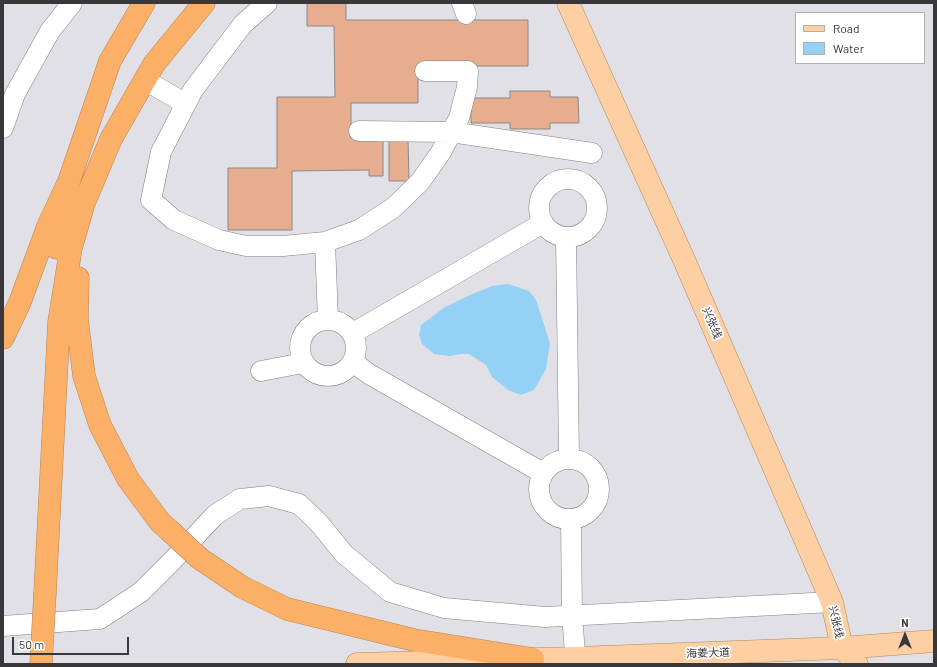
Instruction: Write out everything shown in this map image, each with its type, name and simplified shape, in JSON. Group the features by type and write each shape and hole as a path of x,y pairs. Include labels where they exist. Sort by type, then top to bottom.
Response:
{"highway":[{"path":"3,338 20,302 48,226 69,181 110,61 144,3"},
{"path":"28,664 38,593 59,322 71,248 84,203 111,140 154,64 204,3"},
{"path":"41,664 38,593 50,283 62,227 69,181"},
{"path":"84,203 78,262 77,319 84,376 100,425 128,479 160,522 199,558 242,587 287,608 414,640 533,658"}],"main road":[{"name":"兴张线","path":"568,3 685,262 832,602 840,656"},
{"name":"海姜大道","path":"358,664 533,658 576,661 840,656 934,641"},
{"path":"840,656 857,664"}],"street":[{"path":"3,128 15,94 50,31 72,3"},
{"path":"267,3 243,24 193,90 161,152 151,200 174,220 219,240 246,246 283,246 325,242 359,230 393,208 420,182 441,152 459,118 467,87 468,71 425,71"},
{"path":"145,80 186,104"},
{"path":"359,131 451,132 592,153"},
{"path":"565,149 565,179"},
{"path":"565,179 576,180 585,184 593,192 597,202 597,213 593,222 586,231 577,236 566,237 549,230 540,214 539,205 542,195 547,187 556,181 565,179"},
{"path":"353,333 544,223"},
{"path":"566,237 569,459"},
{"path":"325,242 328,320"},
{"path":"328,320 338,321 353,333 356,343 356,353 353,362 345,371 334,376 322,376 312,371 304,363 300,351 301,339 307,329 316,322 328,320"},
{"path":"353,362 369,374 543,473"},
{"path":"261,371 304,363"},
{"path":"569,459 582,462 592,470 598,482 598,495 594,507 584,516 571,520 560,518 550,513 543,505 539,494 539,483 543,473 550,466 559,461 569,459"},
{"path":"3,626 100,619 141,592 215,515 240,500 269,496 299,504 319,523 344,554 390,592 444,608 545,617 832,602"},
{"path":"571,520 572,616 576,661"}],"water":[{"path":"508,284 529,291 536,300 550,343 546,369 534,390 521,395 508,390 492,377 486,365 469,354 449,356 434,354 422,344 419,335 421,325 445,307 492,286"}],"building":[{"path":"307,3 346,3 346,20 528,20 528,66 418,66 418,103 351,103 351,138 383,138 383,176 369,176 369,170 292,171 292,230 228,230 228,168 277,168 277,97 335,97 334,26 307,26"},
{"path":"510,91 550,91 550,97 578,97 579,123 550,123 550,129 510,129 510,123 471,123 471,98 510,98"},
{"path":"389,138 408,138 409,181 389,181"}]}
